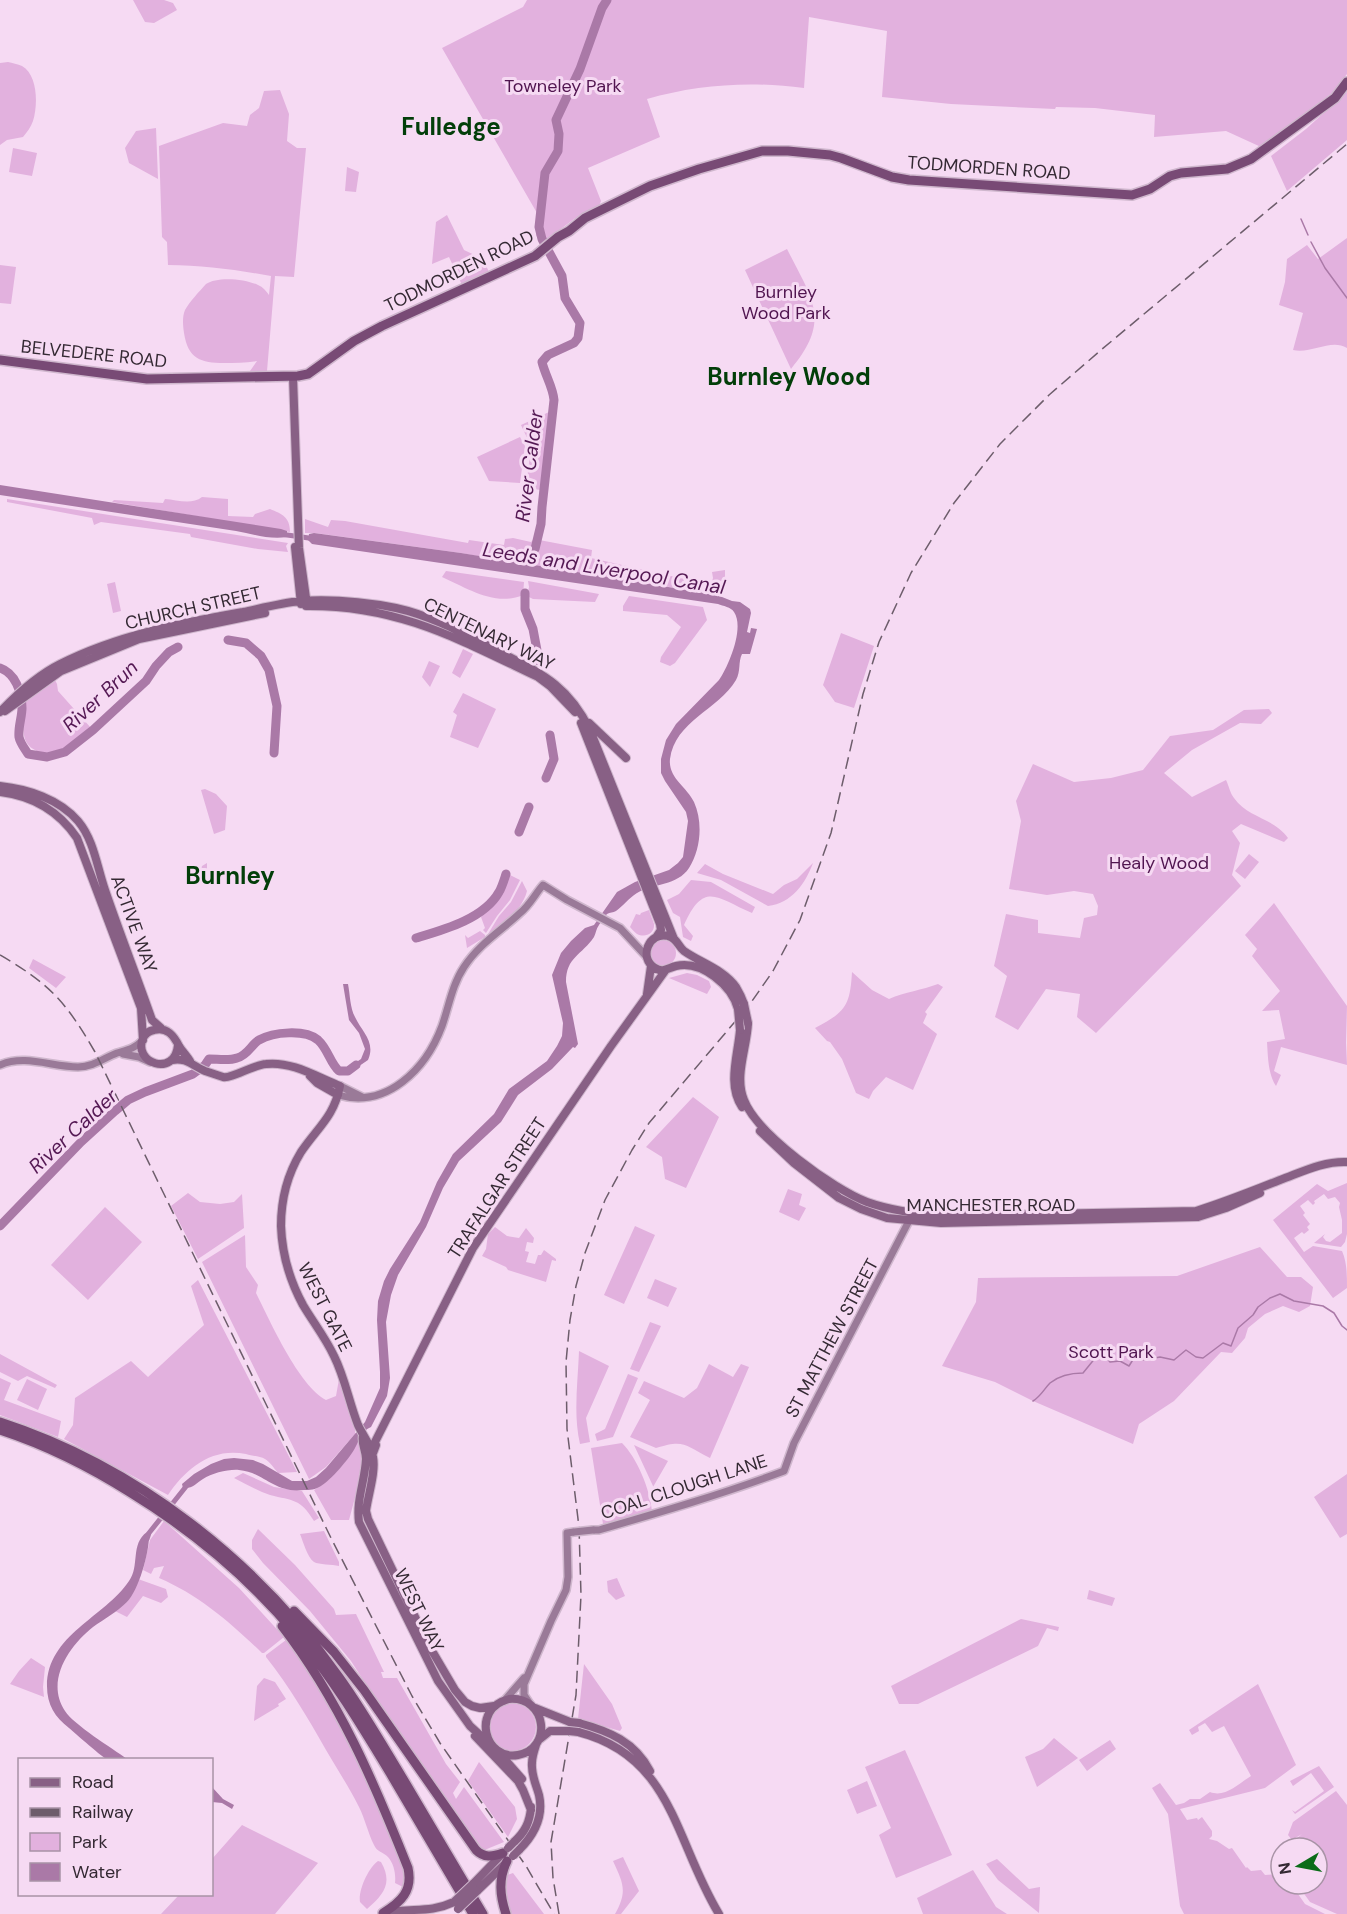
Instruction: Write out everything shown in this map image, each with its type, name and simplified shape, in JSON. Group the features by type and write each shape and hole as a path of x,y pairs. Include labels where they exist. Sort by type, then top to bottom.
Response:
{"highway":[{"name":"TODMORDEN ROAD","path":"293,376 308,374 363,336 535,256 585,218 650,186 720,163 771,150 816,153 841,158 892,177 909,180 1132,195 1150,189 1170,176 1227,169 1251,159 1335,98 1347,82"},
{"name":"BELVEDERE ROAD","path":"0,360 147,379 293,376"},
{"path":"0,1422 56,1443 164,1504 221,1548 285,1609 338,1676 366,1718 483,1914"},
{"path":"0,1430 53,1450 117,1484 183,1528 229,1566 280,1615 332,1680 473,1914"},
{"path":"221,1548 253,1571 334,1652 385,1718 476,1850 486,1856 511,1852"},
{"path":"229,1566 302,1651 338,1710 361,1756 410,1874 406,1894 396,1905 382,1913"},
{"path":"506,1914 500,1886 511,1852"}],"main road":[{"path":"293,376 299,548 304,603"},
{"name":"CHURCH STREET","path":"0,714 21,695 61,670 139,639 304,603"},
{"name":"CENTENARY WAY","path":"304,603 363,604 420,614 554,681 584,717 663,923"},
{"name":"CENTENARY WAY","path":"572,704 663,923 674,939"},
{"path":"584,717 626,758"},
{"name":"ACTIVE WAY","path":"0,786 35,794 51,801 76,819 82,827 91,845 104,888 152,1020 161,1029"},
{"name":"ACTIVE WAY","path":"0,792 14,793 38,801 70,827 77,838 141,1008 142,1040"},
{"path":"51,801 76,826 77,838"},
{"name":"ACTIVE WAY","path":"82,827 83,838 98,879 95,886"},
{"path":"118,1053 162,1064 183,1059 204,1071 219,1074 238,1072 256,1065 277,1064 299,1069 317,1083 353,1099 365,1098 384,1094 403,1081 421,1064 441,1028 455,984 474,952 522,912 543,885 620,928 646,956 651,966 657,969 665,971 676,966 680,961 681,949"},
{"path":"646,956 650,942 657,936 663,923"},
{"path":"657,936 664,935 674,939"},
{"name":"MANCHESTER ROAD","path":"674,939 681,949 724,974 736,987 747,1038 740,1073 741,1090 749,1110 762,1128 803,1162 849,1194 867,1202 912,1217 966,1219 1140,1215 1196,1211 1223,1206 1314,1172 1347,1164"},
{"path":"632,940 650,942"},
{"name":"TRAFALGAR STREET","path":"647,995 651,966"},
{"name":"MANCHESTER ROAD","path":"676,966 694,967 720,980 741,1006"},
{"name":"TRAFALGAR STREET","path":"373,1447 473,1248 665,971"},
{"path":"0,1065 23,1060 80,1067 91,1065 130,1050 151,1031 161,1029 172,1034 191,1063"},
{"path":"142,1040 143,1054 151,1062"},
{"path":"172,1060 176,1056 178,1045"},
{"name":"WEST GATE","path":"339,1091 333,1111 302,1152 291,1171 284,1191 281,1228 286,1261 294,1285 335,1357 357,1424 363,1435"},
{"name":"ST MATTHEW STREET","path":"784,1471 794,1443 912,1217"},
{"path":"363,1435 373,1447"},
{"name":"WEST WAY","path":"363,1435 362,1442 366,1459 358,1501 359,1522 438,1681 459,1713 492,1746"},
{"name":"WEST WAY","path":"364,1472 368,1471 368,1455 373,1447"},
{"name":"WEST WAY","path":"373,1447 374,1463 366,1511 368,1519 446,1677 465,1702 480,1708 494,1706"},
{"name":"COAL CLOUGH LANE","path":"528,1673 566,1590 570,1532 599,1530 638,1519 729,1491 784,1471"},
{"path":"511,1852 525,1830 531,1810 529,1793 523,1780 492,1746 486,1723 488,1713 494,1706 504,1701 528,1673"},
{"path":"382,1913 455,1908 511,1852 533,1834 539,1816 540,1802 531,1764 542,1728 540,1718 525,1698 524,1691 528,1673"},
{"path":"504,1701 520,1699 532,1706 575,1722 599,1728 623,1740 645,1761 719,1914"},
{"path":"459,1713 475,1736 518,1781 531,1810"},
{"path":"499,1753 515,1756 531,1750 550,1731 573,1731 594,1737 618,1748 640,1764 655,1783"}],"green space":[{"path":"133,0 164,0 173,3 177,10 154,23 145,22"},
{"name":"Towneley Park","path":"527,0 1347,0 1347,74 1332,93 1261,147 1226,131 1154,137 1155,115 1095,108 1056,107 1055,109 951,104 882,97 887,31 809,17 804,88 725,85 686,90 647,99 660,137 588,168 601,201 599,206 574,219 541,244 536,235 537,213 442,48 523,7"},
{"path":"8,62 22,66 31,76 34,83 36,107 32,123 23,137 7,140 0,145 0,63"},
{"path":"280,90 289,114 287,141 297,148 306,148 294,277 275,276 267,371 250,371 257,361 216,363 202,360 192,354 184,333 184,313 206,284 224,279 246,281 260,286 269,295 271,276 220,268 168,265 167,242 162,237 159,146 223,123 247,126 250,115 259,108 264,91"},
{"path":"1347,92 1347,140 1287,191 1271,156 1306,129"},
{"path":"156,128 158,179 129,163 125,148 136,131"},
{"path":"13,148 37,153 32,176 9,172"},
{"path":"347,167 359,172 356,192 345,191"},
{"path":"447,215 464,250 483,259 489,272 462,285 449,257 432,264 436,222"},
{"path":"1347,238 1347,348 1341,345 1328,345 1300,351 1293,350 1303,313 1279,305 1285,282 1287,259 1307,245 1318,259"},
{"name":"Burnley Wood Park","path":"787,249 804,282 814,309 811,337 804,352 791,369 745,270"},
{"path":"0,265 16,267 11,304 0,303"},
{"path":"549,412 541,490 526,488 531,446 521,425"},
{"path":"520,437 525,446 520,483 489,481 477,457"},
{"path":"202,497 228,499 228,516 253,517 255,514 270,509 284,517 289,523 290,532 112,502 114,500 163,503 165,499 189,501"},
{"path":"7,499 288,543 286,546 288,552 191,537 190,534 101,522 94,525 92,518 7,502"},
{"path":"305,519 328,527 331,520 345,521 468,543 469,540 504,545 505,539 513,538 531,542 534,539 592,550 591,558 711,585 712,572 725,570 725,587 721,597 461,553 305,533"},
{"path":"446,571 524,582 523,595 502,599 481,595 442,577"},
{"path":"528,581 599,594 595,602 533,599 527,596"},
{"path":"115,582 121,611 113,613 107,584"},
{"path":"629,596 703,607 707,620 675,663 670,666 660,662 661,657 681,627 667,615 623,611 623,606"},
{"path":"841,633 874,646 854,708 835,702 823,685"},
{"path":"463,649 473,654 460,678 452,673"},
{"path":"429,661 440,666 430,687 422,677"},
{"path":"55,680 58,691 91,728 65,749 43,754 31,747 25,740 24,702"},
{"path":"463,693 496,709 478,748 450,737 457,715 453,712"},
{"name":"Healy Wood","path":"1269,709 1272,713 1261,724 1240,723 1192,750 1164,773 1192,797 1226,780 1240,805 1276,826 1288,838 1284,842 1241,824 1232,831 1240,843 1232,875 1241,886 1096,1033 1077,1017 1080,994 1046,989 1018,1030 995,1017 1007,976 994,966 1006,914 1038,920 1038,933 1080,938 1084,918 1097,915 1098,906 1093,894 1074,891 1047,895 1009,889 1021,821 1016,801 1033,764 1074,782 1111,778 1143,770 1170,736 1213,730 1244,710"},
{"path":"205,789 216,794 227,806 225,830 214,834 201,790"},
{"path":"1249,854 1259,862 1245,879 1235,871"},
{"path":"207,863 207,885 190,882 187,873 201,869"},
{"path":"813,863 802,885 791,897 768,906 721,880 697,873 705,864 723,874 773,894 784,885 797,879"},
{"path":"510,875 520,880 510,900 486,933 483,930 485,928 481,917 498,896"},
{"path":"691,880 711,882 755,907 752,913 720,898 705,897 691,911 684,925 693,936 691,941 683,937 680,917 673,913 667,900 679,894"},
{"path":"522,881 527,891 521,905 488,934 511,902"},
{"path":"1274,903 1347,1006 1347,1065 1281,1047 1274,1071 1281,1075 1276,1086 1270,1071 1267,1042 1285,1039 1279,1010 1262,1011 1280,991 1252,956 1257,949 1245,935"},
{"path":"649,910 654,924 653,930 646,935 637,934 630,927 636,914 640,915"},
{"path":"480,931 485,937 467,948 465,935 468,938"},
{"path":"663,940 673,943 676,953 673,963 663,966 653,963 650,953 653,943"},
{"path":"33,959 66,977 56,988 29,968"},
{"path":"852,972 872,990 889,999 938,984 943,987 925,1012 927,1014 923,1023 937,1034 913,1090 886,1077 869,1099 856,1093 842,1059 830,1042 815,1028 844,1007 850,993"},
{"path":"687,973 709,981 711,987 707,994 669,978"},
{"path":"693,1097 719,1117 686,1188 665,1179 662,1157 646,1147"},
{"path":"1347,1183 1347,1234 1341,1247 1314,1243 1325,1234 1323,1237 1330,1242 1342,1233 1340,1203 1335,1197 1328,1199 1324,1194 1314,1201 1313,1205 1308,1200 1300,1206 1310,1224 1307,1227 1309,1230 1294,1238 1304,1252 1313,1246 1342,1251 1346,1264 1347,1288 1333,1298 1273,1220 1317,1184 1328,1191"},
{"path":"788,1189 802,1194 799,1205 806,1208 799,1221 779,1212"},
{"path":"188,1193 200,1202 220,1204 234,1202 242,1194 244,1228 198,1259 171,1206"},
{"path":"105,1207 142,1242 88,1300 51,1265"},
{"path":"635,1226 655,1235 624,1304 604,1295"},
{"path":"495,1227 507,1236 519,1238 526,1228 534,1238 533,1243 527,1242 525,1251 529,1252 526,1262 535,1264 538,1255 541,1255 544,1250 556,1259 556,1261 552,1260 546,1282 508,1270 482,1256 486,1249 488,1234"},
{"path":"245,1235 246,1267 258,1285 256,1293 286,1352 316,1393 326,1400 336,1396 339,1379 355,1428 355,1434 326,1467 309,1479 202,1262"},
{"name":"Scott Park","path":"1260,1247 1287,1277 1301,1277 1313,1287 1310,1306 1299,1312 1283,1306 1265,1314 1248,1328 1245,1338 1232,1353 1221,1352 1174,1401 1139,1424 1133,1444 995,1382 942,1366 976,1302 978,1278 1177,1276"},
{"path":"655,1279 677,1288 668,1307 647,1298"},
{"path":"198,1280 297,1472 278,1473 263,1458 246,1454 222,1454 211,1457 192,1468 168,1495 64,1439 73,1425 75,1398 131,1361 148,1377 204,1325 191,1286"},
{"path":"650,1322 661,1326 639,1372 630,1369"},
{"path":"579,1351 609,1366 586,1418 590,1442 580,1444 576,1409"},
{"path":"0,1354 57,1385 55,1388 27,1376 18,1381 0,1372"},
{"path":"709,1364 733,1377 741,1364 749,1367 710,1458 684,1445 673,1444 656,1448 630,1437 650,1400 638,1393 644,1381 684,1398 697,1388"},
{"path":"628,1374 638,1378 613,1437 597,1441 595,1434 605,1429"},
{"path":"0,1378 11,1383 4,1400 61,1421 58,1437 0,1415"},
{"path":"27,1379 47,1389 38,1410 17,1400"},
{"path":"358,1439 363,1455 360,1479 349,1520 331,1520 314,1490 340,1468"},
{"path":"622,1443 642,1474 649,1493 652,1511 603,1524 591,1448"},
{"path":"634,1445 668,1461 653,1487 653,1486"},
{"path":"243,1473 274,1487 302,1491 319,1518 314,1521 300,1504 266,1493 234,1478"},
{"path":"1347,1474 1347,1534 1340,1538 1314,1497"},
{"path":"164,1521 239,1588 284,1637 262,1653 214,1611 188,1593 159,1578 164,1566 154,1568 151,1574 143,1570 150,1540"},
{"path":"258,1529 295,1565 334,1609 336,1615 356,1614 384,1672 381,1672 383,1678 397,1678 446,1764 460,1782 453,1793 456,1799 464,1787 504,1842 482,1851 351,1661 310,1611 252,1549 252,1540"},
{"path":"324,1531 339,1566 314,1562 307,1553 300,1534"},
{"path":"617,1578 625,1596 616,1600 608,1592 607,1581"},
{"path":"138,1579 166,1589 168,1597 161,1603 143,1596 127,1617 115,1611 127,1602"},
{"path":"1089,1590 1115,1598 1112,1606 1087,1599"},
{"path":"1021,1619 1059,1627 1058,1631 1047,1628 1038,1646 918,1704 899,1704 891,1686"},
{"path":"286,1640 323,1694 353,1751 405,1871 405,1888 395,1883 394,1869 390,1860 375,1847 351,1792 298,1702 266,1657"},
{"path":"31,1658 45,1667 44,1697 10,1684"},
{"path":"584,1664 612,1704 622,1728 620,1731 578,1719"},
{"path":"264,1678 275,1682 286,1699 278,1704 279,1706 254,1721 257,1686"},
{"path":"1258,1684 1296,1765 1265,1788 1180,1809 1187,1820 1197,1818 1198,1820 1202,1817 1212,1831 1209,1839 1229,1849 1232,1848 1246,1868 1251,1871 1261,1870 1265,1875 1269,1875 1269,1896 1299,1896 1305,1904 1325,1914 1184,1914 1180,1906 1168,1814 1152,1788 1160,1783 1176,1805 1190,1799 1200,1799 1210,1792 1226,1792 1251,1776 1224,1726 1212,1732 1205,1723 1198,1727 1199,1731 1192,1735 1189,1730"},
{"path":"507,1703 517,1703 529,1710 536,1722 536,1732 529,1744 517,1751 507,1751 492,1740 488,1732 488,1722 499,1707"},
{"path":"1054,1738 1078,1758 1037,1787 1025,1757 1043,1749"},
{"path":"1110,1740 1116,1749 1087,1771 1079,1760"},
{"path":"905,1750 952,1855 896,1878 879,1835 891,1828 865,1767"},
{"path":"479,1762 515,1807 517,1819 508,1837 468,1781"},
{"path":"1319,1766 1334,1787 1295,1814 1292,1810 1295,1812 1324,1791 1311,1773 1293,1786 1290,1781"},
{"path":"867,1781 877,1806 857,1814 847,1790"},
{"path":"1336,1791 1347,1805 1347,1914 1337,1914 1310,1902 1306,1896 1329,1896 1329,1836 1300,1836 1302,1834 1289,1836 1293,1822"},
{"path":"242,1825 318,1863 275,1914 161,1914 178,1896 213,1896 213,1858"},
{"path":"623,1857 639,1891 621,1914 615,1914 622,1899 623,1887 613,1861"},
{"path":"997,1859 1029,1889 1040,1887 1039,1913 998,1880 986,1864"},
{"path":"378,1861 385,1869 385,1888 367,1909 360,1902 362,1885"},
{"path":"973,1870 996,1907 1007,1914 923,1914 917,1898"},
{"path":"513,1873 544,1914 511,1914 504,1884 507,1875"}],"water":[{"path":"0,485 281,529 287,531 287,537 268,537 0,495"},
{"path":"309,534 461,553 717,595 740,602 750,609 747,632 750,633 751,628 757,629 750,654 742,654 736,680 719,700 688,725 674,746 670,759 672,772 694,802 699,818 698,844 693,861 684,874 678,878 637,893 616,911 607,914 598,926 594,937 572,962 567,974 566,982 578,1044 552,1069 518,1095 501,1122 459,1161 443,1188 426,1227 398,1275 391,1295 386,1322 390,1378 387,1396 371,1427 363,1433 340,1469 315,1489 285,1489 248,1472 235,1470 216,1473 192,1487 183,1488 182,1484 211,1464 234,1458 253,1460 292,1481 307,1481 326,1468 365,1422 380,1388 377,1320 378,1301 384,1281 420,1222 437,1182 453,1154 494,1114 509,1089 547,1061 557,1046 562,1036 563,1023 552,975 561,953 585,928 594,925 617,892 635,882 669,870 683,857 688,821 686,812 661,773 661,759 666,740 676,724 719,680 731,657 738,628 734,612 718,604 312,544 308,540"},
{"path":"343,984 348,984 353,1013 367,1037 370,1048 368,1060 346,1075 346,1069 361,1059 365,1049 359,1033 349,1020"},
{"path":"147,1532 149,1533 146,1559 136,1589 123,1606 93,1627 76,1644 62,1665 59,1676 59,1700 65,1711 85,1729 126,1758 105,1758 56,1715 47,1693 50,1668 56,1653 67,1640 119,1594 129,1581 142,1537"},
{"path":"213,1788 223,1799 234,1805 232,1809 222,1803 213,1802"}],"waterway":[{"name":"River Calder","path":"535,549 541,524 554,400 542,362 548,355 574,343 578,338 580,323 565,298 562,276 542,239 539,227 545,173 558,151 559,134 556,120 580,69 607,0"},
{"path":"1301,219 1308,235"},
{"path":"1311,242 1325,268 1347,298"},
{"name":"Leeds and Liverpool Canal","path":"280,534 316,539"},
{"name":"River Calder","path":"525,593 525,609 533,629 539,661"},
{"name":"River Brun","path":"228,640 246,643 261,656 269,670 277,706 274,753"},
{"name":"River Brun","path":"0,668 14,679 21,696 19,730 21,744 28,754 47,757 65,752 93,730 146,681 169,652 178,647"},
{"name":"River Calder","path":"546,778 554,759 550,735"},
{"name":"River Calder","path":"519,832 529,807"},
{"name":"River Calder","path":"416,938 462,922 484,909 499,892 506,874"},
{"name":"River Calder","path":"0,1226 81,1142 128,1100 193,1074 209,1059 237,1058 244,1055 256,1042 265,1037 297,1033 318,1040 339,1071 348,1071 356,1065"},
{"path":"1033,1401 1058,1378 1083,1373 1096,1357 1104,1355 1110,1362 1120,1361 1129,1366 1134,1358 1144,1360 1160,1357 1174,1360 1186,1350 1196,1357 1203,1358 1223,1343 1231,1346 1238,1328 1253,1315 1258,1307 1280,1294 1294,1301 1323,1306 1334,1313 1347,1330"},
{"name":"Leeds and Liverpool Canal","path":"147,1539 149,1533 188,1484"}],"railway":[{"path":"559,1914 553,1878 551,1842 576,1695 581,1595 579,1527 567,1429 566,1362 576,1286 585,1253 605,1200 649,1123 750,1004 773,971 800,920 831,833 863,694 879,642 911,573 954,503 1000,444 1049,395 1347,144"},
{"path":"0,955 32,975 55,996 75,1020 95,1052 331,1538 412,1696 440,1743 526,1866 554,1914"}],"district":[{"name":"Fulledge","path":"451,127"},
{"name":"Burnley Wood","path":"789,377"},
{"name":"Burnley","path":"230,876"}]}
